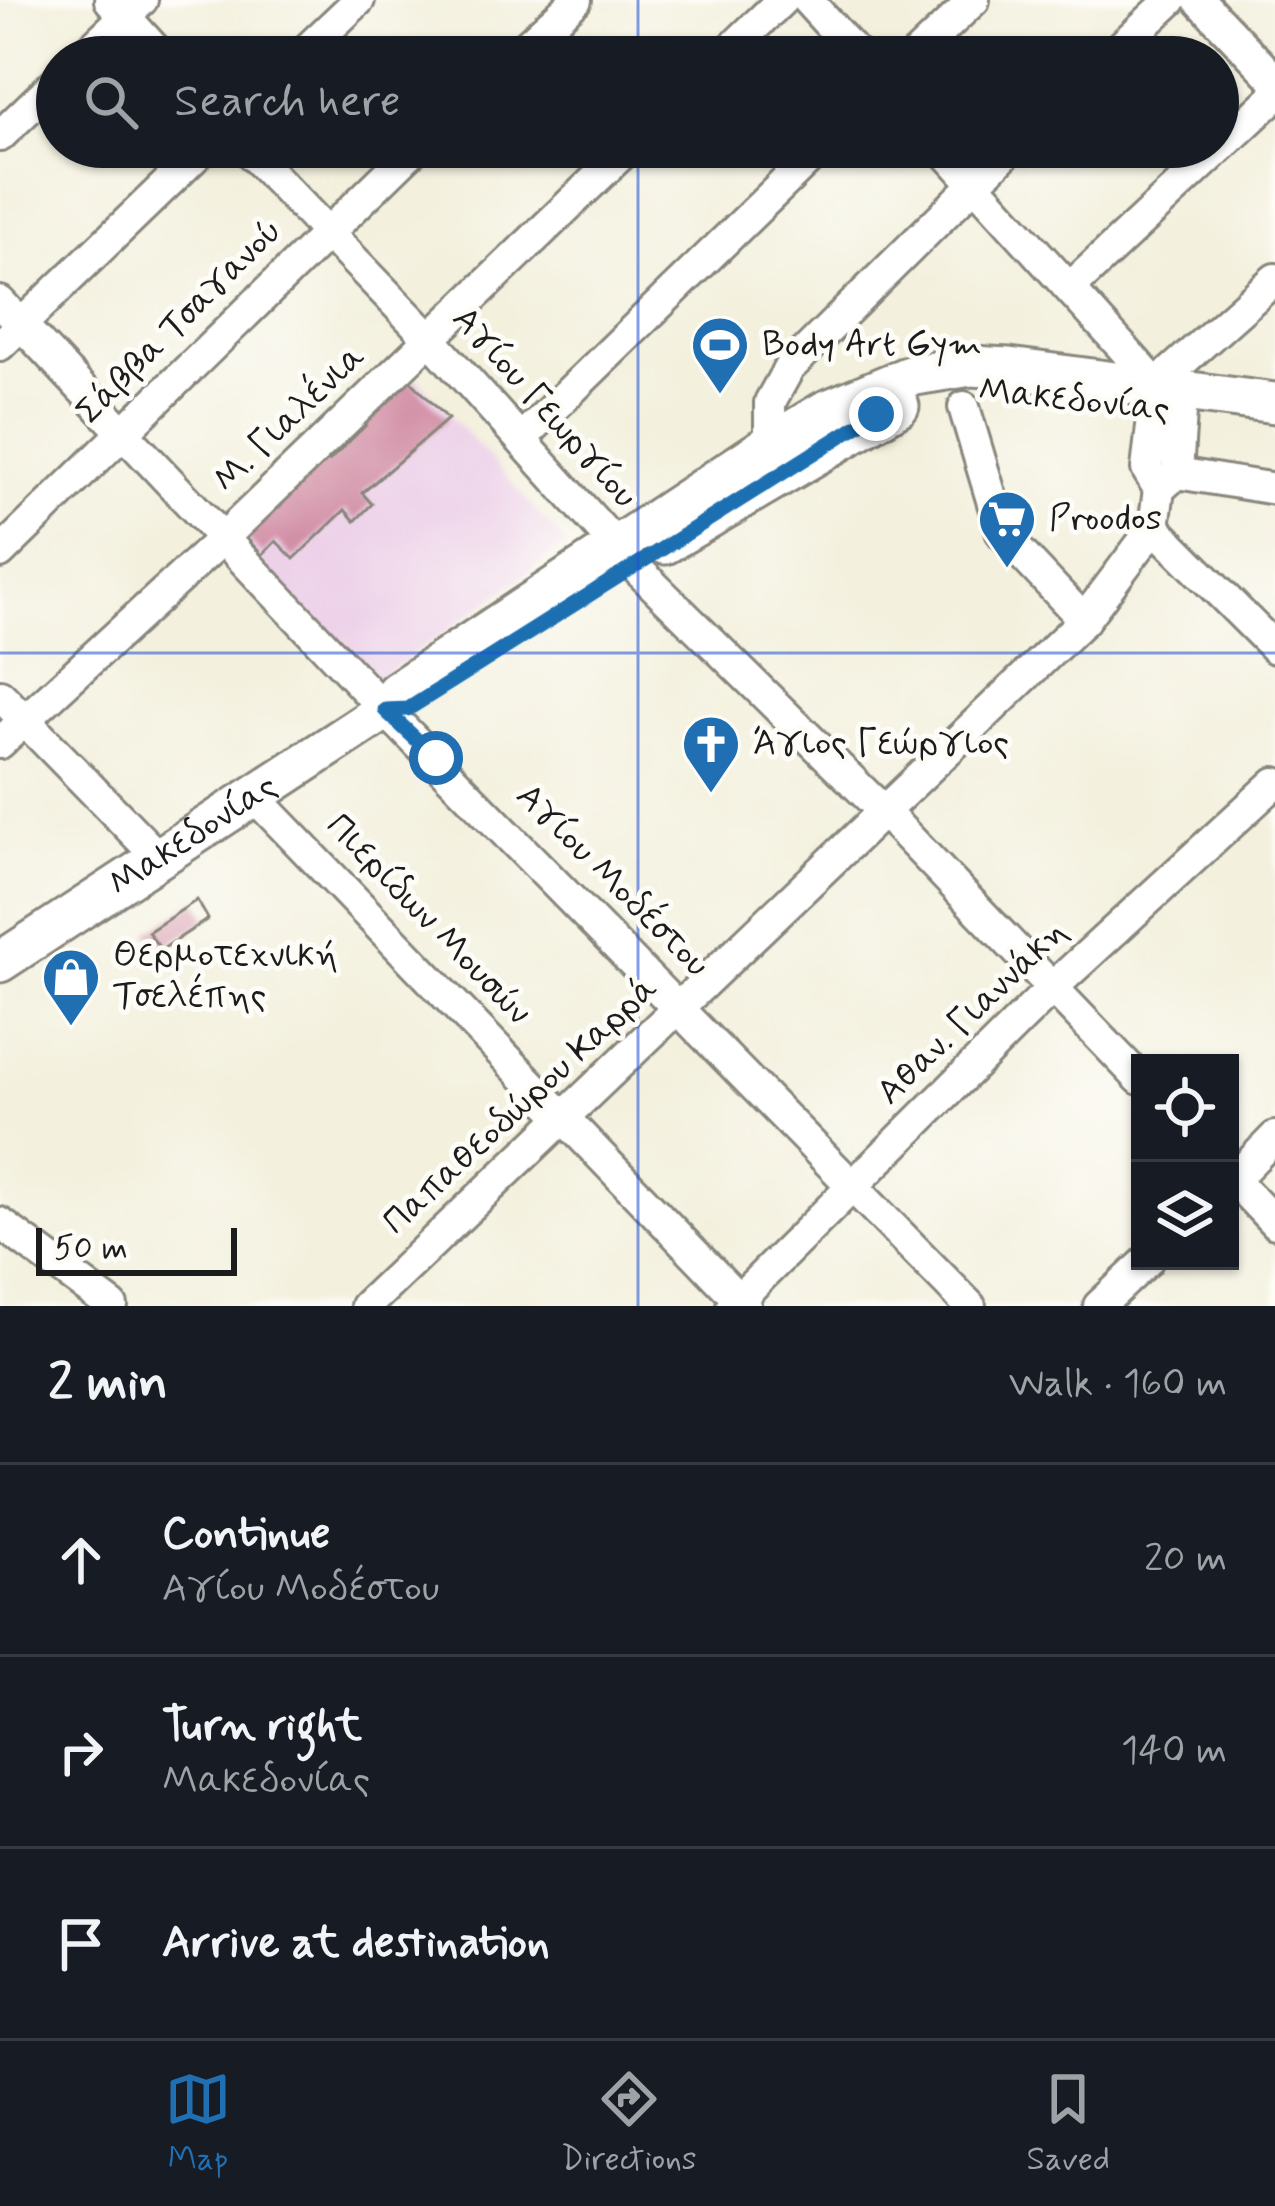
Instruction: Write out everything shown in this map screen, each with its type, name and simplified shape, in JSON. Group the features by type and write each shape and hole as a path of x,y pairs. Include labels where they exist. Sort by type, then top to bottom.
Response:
{"main road":[{"name":"Μακεδονίας","path":"624,554 770,444 872,389 937,371 1009,368 1275,426"},
{"name":"Μακεδονίας","path":"0,962 385,710 396,692 624,554 876,414 935,394 977,389 1164,402 1275,403"}],"street":[{"path":"321,36 359,0"},
{"path":"537,36 576,0"},
{"path":"744,36 782,0"},
{"path":"807,0 840,36"},
{"path":"936,36 974,0"},
{"path":"1132,36 1171,0"},
{"path":"1199,0 1233,36"},
{"path":"100,36 126,5 147,36"},
{"path":"1239,42 1275,80"},
{"path":"1239,130 1275,96"},
{"path":"0,136 36,101"},
{"path":"7,324 182,168"},
{"name":"Αγίου Γεωργίου","path":"264,168 430,339 624,554 883,811 1131,1069"},
{"name":"Σάββα Τσαγανού","path":"0,553 393,168"},
{"name":"Μ. Γιαλένια","path":"0,743 221,540 607,168"},
{"path":"521,439 799,168"},
{"path":"960,168 1070,288 1164,402 1275,279"},
{"path":"770,444 770,402 789,368 990,168"},
{"path":"1070,288 1198,168"},
{"name":"Αγίου Μοδέστου","path":"7,324 123,435 385,710 682,1007 970,1306"},
{"name":"Παπαθεοδώρου Καρρά","path":"366,1306 567,1119 1084,620 1154,527 1168,481 1148,469 1164,402"},
{"path":"964,407 1001,533 1084,620"},
{"path":"1168,481 1275,489"},
{"path":"1154,527 1275,648"},
{"path":"0,695 159,858"},
{"name":"Αθαν. Γιαννάκη","path":"739,1304 1053,987 1275,783"},
{"name":"Πιερίδων Μουσών","path":"254,796 739,1304"},
{"path":"1239,1172 1275,1137"},
{"path":"1239,1188 1275,1223"},
{"path":"0,1223 112,1306"},
{"path":"1099,1306 1137,1270"}],"shaded area":[{"path":"406,366 567,545 373,683 222,529"}],"building":[{"path":"402,372 448,419 362,493 372,504 355,521 345,510 294,559 276,541 262,555 239,530 320,452 329,461 366,425 356,415"},
{"path":"197,900 208,919 161,950 148,932"}],"place":[{"name":"Body Art Gym","path":"720,396"},
{"name":"Proodos","path":"1007,570"},
{"name":"Άγιος Γεώργιος","path":"711,795"},
{"name":"Θερμοτεχνική Τσελέπης","path":"71,1028"}],"route":[{"path":"436,758 385,710 408,709 876,414"}]}
